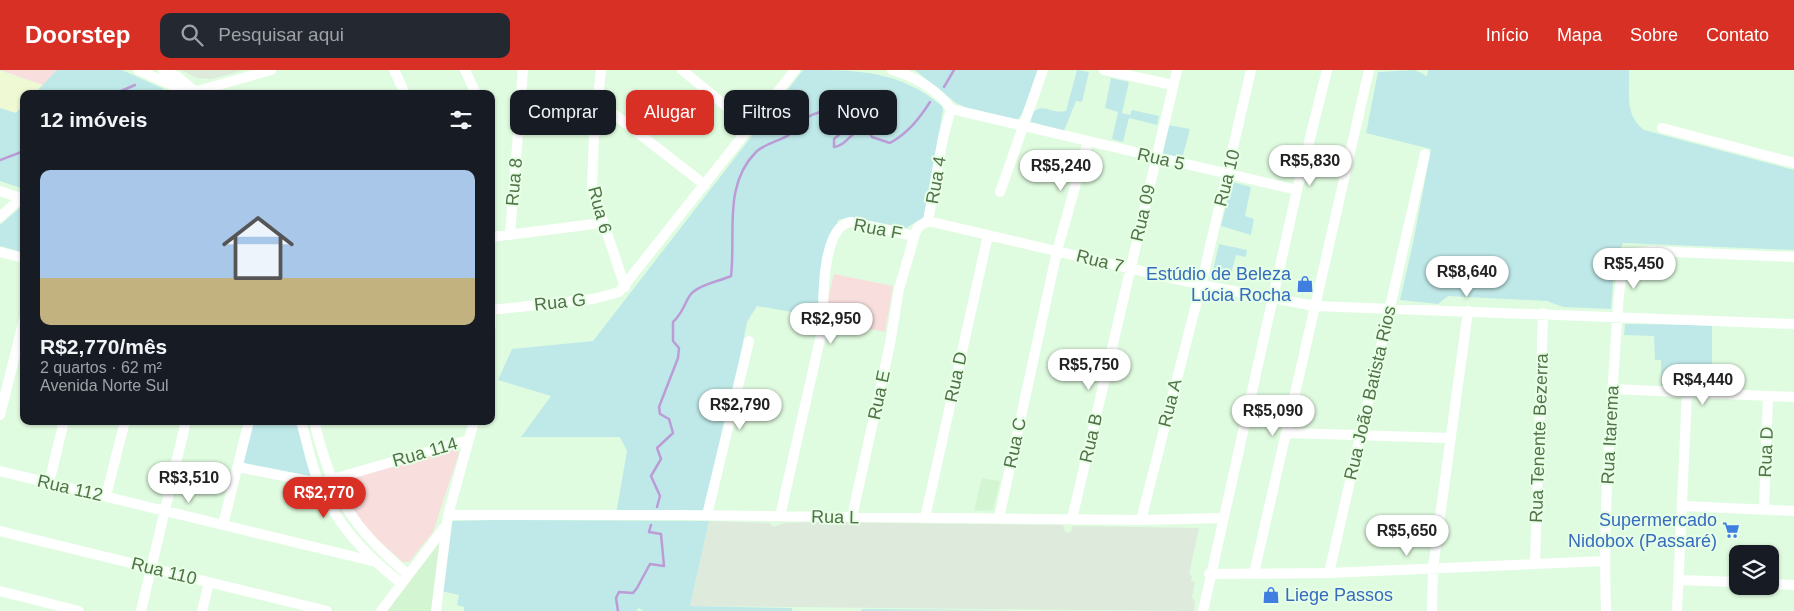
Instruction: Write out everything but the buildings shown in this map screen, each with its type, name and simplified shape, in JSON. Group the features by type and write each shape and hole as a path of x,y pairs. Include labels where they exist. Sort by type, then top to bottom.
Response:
{"street":[{"path":"138,70 176,87 179,90"},
{"path":"163,70 178,77 191,90"},
{"path":"204,90 271,70"},
{"path":"394,70 402,90"},
{"path":"465,70 474,90"},
{"name":"Rua 8","path":"510,234 523,70"},
{"name":"Rua 6","path":"598,90 601,70"},
{"path":"682,70 724,105"},
{"path":"779,90 795,70"},
{"path":"892,70 914,78 945,100 951,109"},
{"path":"1000,192 1043,70"},
{"path":"1104,70 1173,86"},
{"name":"Rua 09","path":"1130,269 1177,70"},
{"name":"Rua 10","path":"1201,285 1252,70"},
{"path":"1203,611 1209,574 1297,190 1327,70"},
{"path":"1254,573 1369,70"},
{"name":"Rua 5","path":"951,109 1297,190"},
{"name":"Rua 4","path":"928,221 943,138 951,109"},
{"path":"616,116 705,185"},
{"path":"1662,128 1794,162"},
{"name":"Rua 6","path":"595,135 592,178 602,223 625,287"},
{"path":"625,287 743,135"},
{"path":"1058,251 1088,141"},
{"name":"Rua João Batista Rios","path":"1329,573 1424,154"},
{"path":"0,191 20,196"},
{"path":"0,217 20,198"},
{"name":"Rua 7","path":"928,221 1201,285 1272,300 1315,306 1543,313 1794,324"},
{"name":"Rua E","path":"852,517 883,379 899,289 914,236 918,227 928,221"},
{"name":"Rua F","path":"780,516 822,326 821,295 834,234 842,224 851,222 914,236"},
{"path":"495,236 602,223"},
{"name":"Rua D","path":"925,518 988,235"},
{"name":"Rua C","path":"999,518 1058,251"},
{"name":"Rua Itarema","path":"1606,611 1604,561 1612,390 1625,260 1632,253 1651,251 1794,257"},
{"path":"0,252 20,257"},
{"name":"Rua B","path":"1072,519 1130,269"},
{"name":"Rua A","path":"1141,520 1201,285"},
{"name":"Rua G","path":"495,309 593,299 610,296 625,287"},
{"path":"1432,610 1433,568 1468,311"},
{"name":"Rua Tenente Bezerra","path":"1535,563 1543,313"},
{"path":"0,415 20,335"},
{"path":"707,516 749,341"},
{"path":"1612,390 1794,397"},
{"path":"1677,611 1687,393"},
{"name":"Rua D","path":"1764,509 1768,396"},
{"path":"49,483 63,425"},
{"path":"106,496 124,425"},
{"path":"141,611 185,425"},
{"path":"223,525 248,425"},
{"path":"302,425 319,483 344,526 372,561 404,579"},
{"path":"316,425 332,479 344,506 358,527 404,579"},
{"path":"436,611 445,528 473,425"},
{"path":"1287,433 1451,438"},
{"name":"Rua 114","path":"238,467 319,483 468,440"},
{"name":"Rua 112","path":"0,471 372,561"},
{"path":"1682,506 1794,511"},
{"name":"Rua L","path":"448,515 1141,520 1222,518"},
{"path":"381,611 445,528"},
{"name":"Rua 110","path":"0,531 327,611"},
{"path":"1209,574 1329,573 1604,561"},
{"path":"1679,580 1729,582"},
{"path":"202,611 209,583"},
{"path":"1779,584 1794,584"},
{"path":"0,591 79,611"}],"shaded area":[{"path":"0,70 57,70 43,85"},
{"path":"57,70 122,70 164,89 162,90 38,90"},
{"path":"181,70 244,70 212,79 197,78"},
{"path":"803,70 860,72 877,74 910,85 942,106 943,110 924,217 906,228 850,217 838,220 820,297 821,317 757,306 747,322 709,513 616,514 627,451 620,437 521,437 551,396 498,380 512,349 593,341 753,135 809,135 809,90 788,90"},
{"path":"915,70 1038,70 1022,114 1017,120 969,109 956,103"},
{"path":"1077,70 1089,72 1082,102 1076,101 1064,131 1028,121 1032,114 1040,108 1060,112 1066,111"},
{"path":"1415,70 1427,76 1428,70 1629,70 1629,103 1633,117 1644,130 1794,170 1794,250 1623,243 1615,259 1611,309 1563,307 1547,301 1448,296 1438,304 1400,300 1431,149 1366,133 1378,72"},
{"path":"0,71 43,85 38,90 20,90 20,108 16,113 0,108"},
{"path":"1111,78 1129,82 1122,113 1130,115 1132,110 1159,116 1157,125 1129,118 1123,142 1112,139 1118,112 1105,108"},
{"path":"0,108 16,113 20,108 20,188 0,181"},
{"path":"1168,125 1190,129 1182,159 1162,153"},
{"path":"1232,182 1251,187 1245,216 1254,219 1251,235 1221,226"},
{"path":"20,208 20,252 0,246 0,225"},
{"path":"1219,244 1247,250 1246,257 1236,255 1229,282 1215,279 1212,275"},
{"path":"834,274 893,286 885,332 830,321 826,308"},
{"path":"1625,324 1712,325 1712,387 1661,386 1661,360 1655,360 1654,336 1624,335"},
{"path":"251,425 297,425 311,474 309,478 246,465 243,461"},
{"path":"456,448 459,453 433,532 409,562 403,562 370,533 348,502 340,485 342,480"},
{"path":"982,478 1000,481 993,510 974,511"},
{"path":"451,521 709,521 690,606 792,608 792,611 643,611 639,608 636,611 464,611 464,607 457,605 459,595 441,591"},
{"path":"709,521 769,523 773,527 784,523 812,522 1063,525 1065,532 1070,533 1073,526 1199,528 1189,574 1192,576 1191,581 1195,582 1192,597 1195,602 1194,611 690,606"},
{"path":"445,526 432,611 376,611"},
{"path":"862,609 1021,610 861,611"}],"waterway":[{"path":"944,87 954,70"},
{"path":"123,90 135,85"},
{"path":"657,507 660,496 651,476 661,459 657,448 673,433 669,419 660,414 659,407 678,358 679,348 673,341 673,322 693,292 731,276 735,194 739,179 746,165 756,152 786,136 813,114 820,112 834,120 838,125 841,133 834,139 834,147 839,146 857,131 866,127 872,137 890,143 913,125 930,102"},
{"path":"0,160 20,152"},
{"path":"618,611 616,598 619,592 633,593 650,564 664,566 661,534 649,532 651,525"}],"place":[{"name":"Estúdio de Beleza Lúcia Rocha","path":"1305,284"},
{"name":"Supermercado Nidobox (Passaré)","path":"1731,530"},
{"name":"Liege Passos","path":"1271,595"}]}
